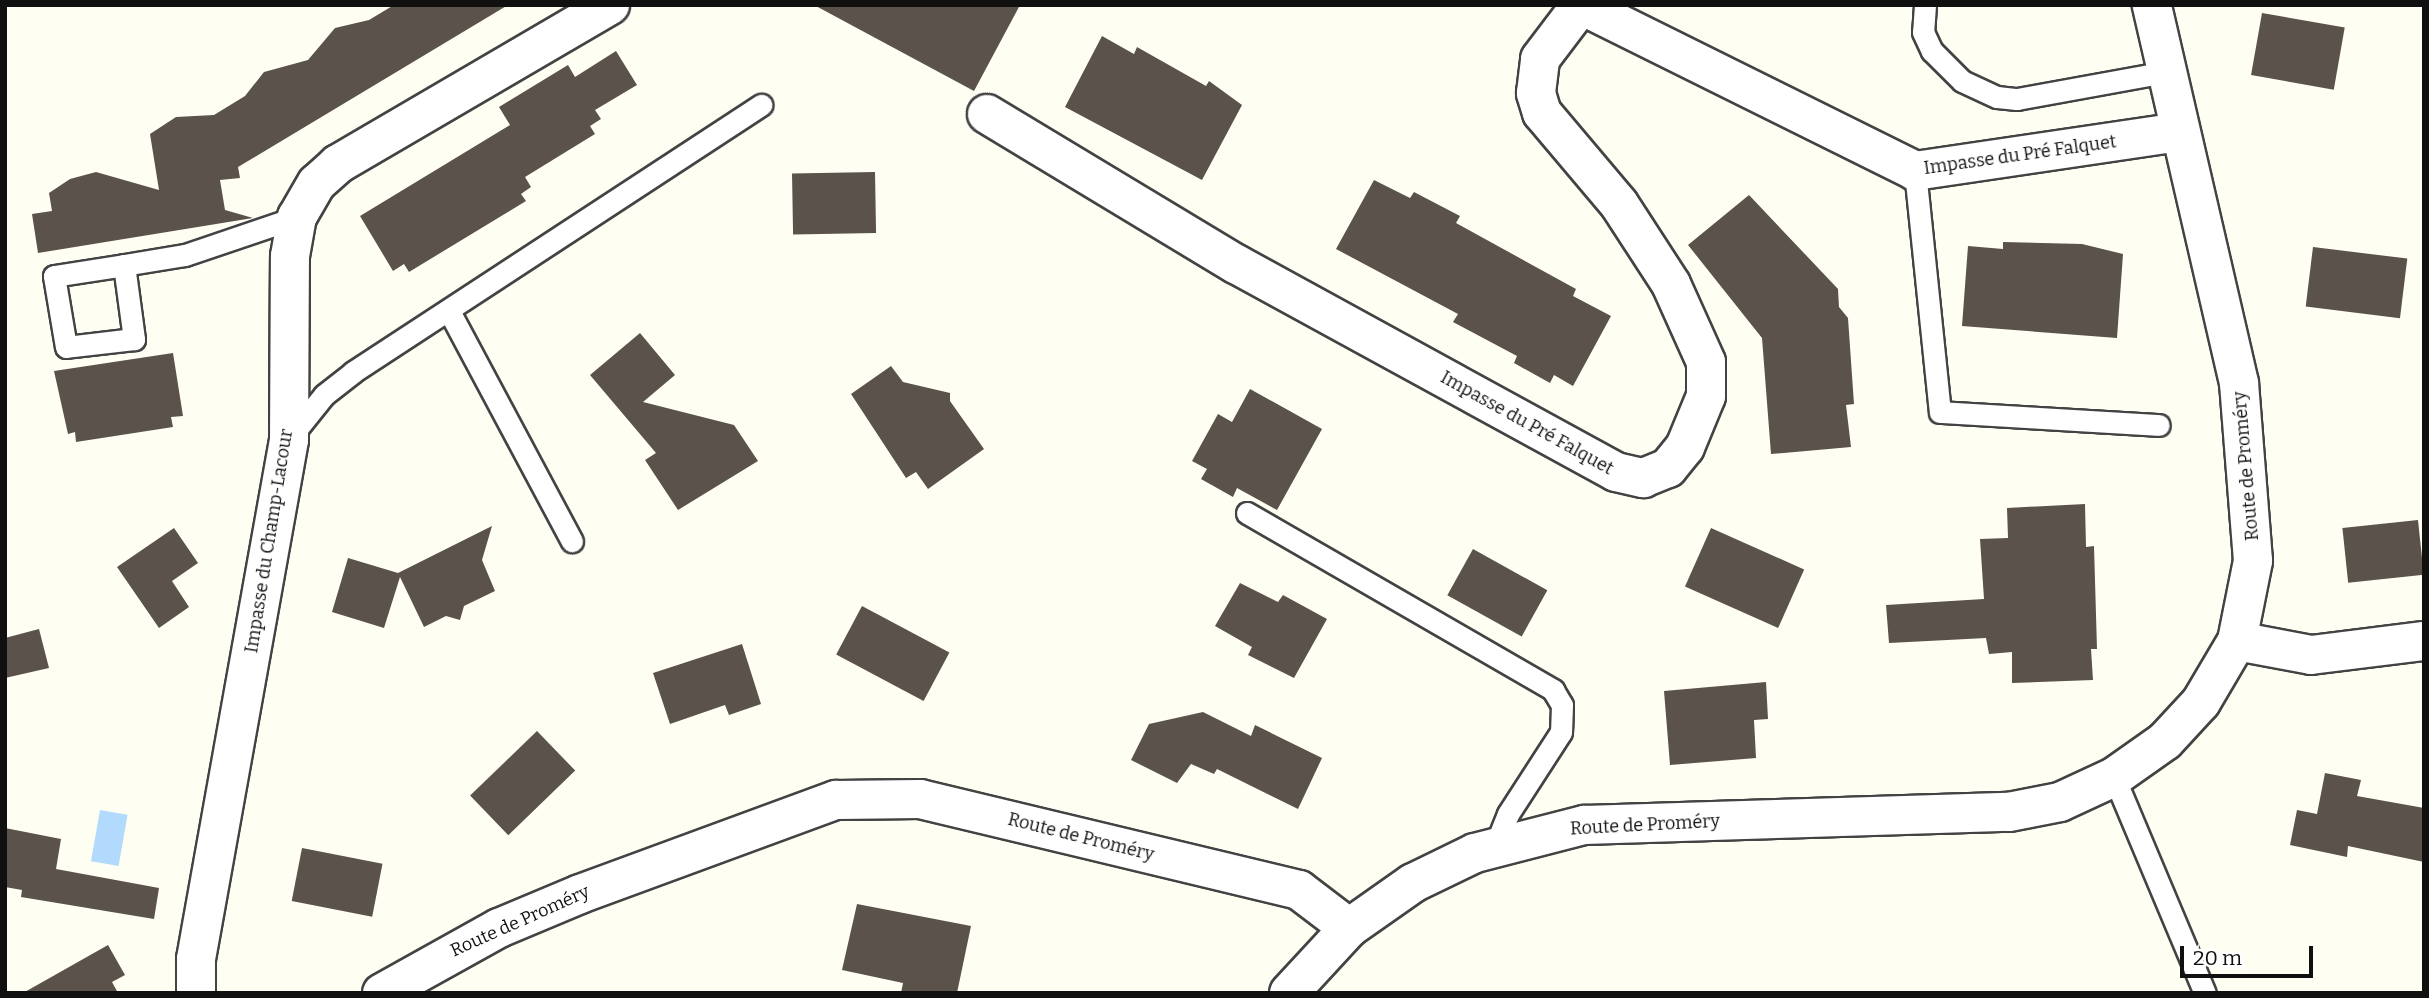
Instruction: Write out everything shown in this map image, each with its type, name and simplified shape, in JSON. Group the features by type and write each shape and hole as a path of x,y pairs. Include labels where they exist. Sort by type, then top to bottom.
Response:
{"street":[{"name":"Impasse du Champ-Lacour","path":"196,993 196,959 289,440 290,256 297,217 317,183 338,164 610,5"},
{"name":"Impasse du Pré Falquet","path":"987,114 1236,264 1616,472 1643,478 1668,468 1685,447 1706,396 1706,362 1671,284 1619,204 1542,113 1536,93 1540,59 1581,5 1915,171 2179,132"},
{"name":"Route de Proméry","path":"382,993 499,928 614,880 824,802 868,797 919,799 1299,890 1349,928 1413,883 1495,847 1584,825 2009,811 2060,802 2114,777 2165,741 2201,702 2237,641 2253,561 2242,408 2217,276 2179,132 2152,5"},
{"path":"2237,641 2311,655 2424,640"},
{"path":"1289,993 1349,928"}],"lane":[{"path":"1925,5 1923,32 1932,51 1962,81 1997,97 2017,99 2166,72"},
{"path":"289,440 324,395 761,105"},
{"path":"1915,171 1940,412 2159,425"},
{"path":"124,265 134,339 66,347 54,276 185,255 297,217"},
{"path":"449,311 572,541"},
{"path":"1247,513 1553,690 1562,705 1561,732 1508,814 1495,847"},
{"path":"2114,777 2204,993"}],"water":[{"path":"100,810 128,815 119,866 91,861"}],"building":[{"path":"394,5 508,5 238,167 240,178 220,180 225,210 253,218 38,253 32,214 52,211 49,193 70,179 96,172 159,190 150,134 176,117 214,115 245,96 264,72 308,60 335,28 369,20"},
{"path":"814,5 1020,5 974,91"},
{"path":"2262,13 2345,28 2334,90 2251,75"},
{"path":"1102,36 1134,54 1137,47 1206,86 1209,81 1242,105 1202,180 1065,107"},
{"path":"616,51 637,85 595,110 601,119 590,126 595,134 525,177 531,187 521,194 526,201 409,272 404,264 393,271 360,216 510,125 499,107 568,65 575,77"},
{"path":"875,172 876,233 793,234 792,173"},
{"path":"1374,180 1410,198 1414,192 1460,216 1456,223 1576,289 1573,296 1611,316 1573,386 1554,375 1550,383 1514,363 1517,356 1453,322 1458,314 1336,249"},
{"path":"1749,195 1838,289 1839,307 1848,318 1854,404 1846,405 1851,447 1771,454 1762,338 1688,245"},
{"path":"2003,242 2082,244 2123,254 2117,338 1962,326 1968,246 2003,249"},
{"path":"2313,247 2407,259 2400,318 2306,307"},
{"path":"640,333 675,375 643,402 734,425 758,461 678,510 645,460 656,453 590,375"},
{"path":"173,353 183,416 171,417 173,427 76,442 75,432 68,434 54,371"},
{"path":"891,366 903,382 950,393 950,401 984,449 928,489 916,472 906,478 851,394"},
{"path":"1250,389 1322,429 1277,510 1237,488 1233,497 1201,479 1207,469 1192,461 1218,414 1232,422"},
{"path":"2085,504 2086,547 2094,546 2097,649 2091,649 2093,680 2012,683 2012,652 1989,654 1986,638 1889,643 1886,605 1984,599 1980,539 2008,538 2007,508"},
{"path":"2418,520 2424,575 2348,583 2342,528"},
{"path":"492,526 482,560 495,591 464,606 460,620 446,616 424,627 400,577 384,628 332,612 348,558 398,573"},
{"path":"174,528 198,563 172,581 189,607 159,628 117,567"},
{"path":"1711,528 1804,569 1778,628 1685,586"},
{"path":"1473,549 1547,590 1522,637 1447,595"},
{"path":"1240,583 1278,602 1283,595 1327,619 1294,678 1248,655 1252,647 1215,626"},
{"path":"862,606 949,652 924,701 836,655"},
{"path":"39,629 49,668 5,678 5,638"},
{"path":"742,644 761,704 729,715 725,705 670,724 653,673"},
{"path":"1766,682 1768,719 1754,720 1756,758 1670,765 1664,691"},
{"path":"1203,712 1251,736 1255,725 1322,758 1298,809 1217,769 1214,774 1191,764 1177,783 1131,760 1149,724"},
{"path":"537,731 575,771 508,835 470,796"},
{"path":"2325,773 2361,780 2357,796 2424,808 2424,862 2348,846 2347,857 2290,845 2297,810 2317,814"},
{"path":"5,828 61,839 56,869 159,888 154,919 21,897 22,890 5,887"},
{"path":"302,848 382,864 372,917 292,901"},
{"path":"857,904 971,926 957,993 901,993 903,983 842,970"},
{"path":"108,945 125,975 112,982 118,993 23,993"}]}
